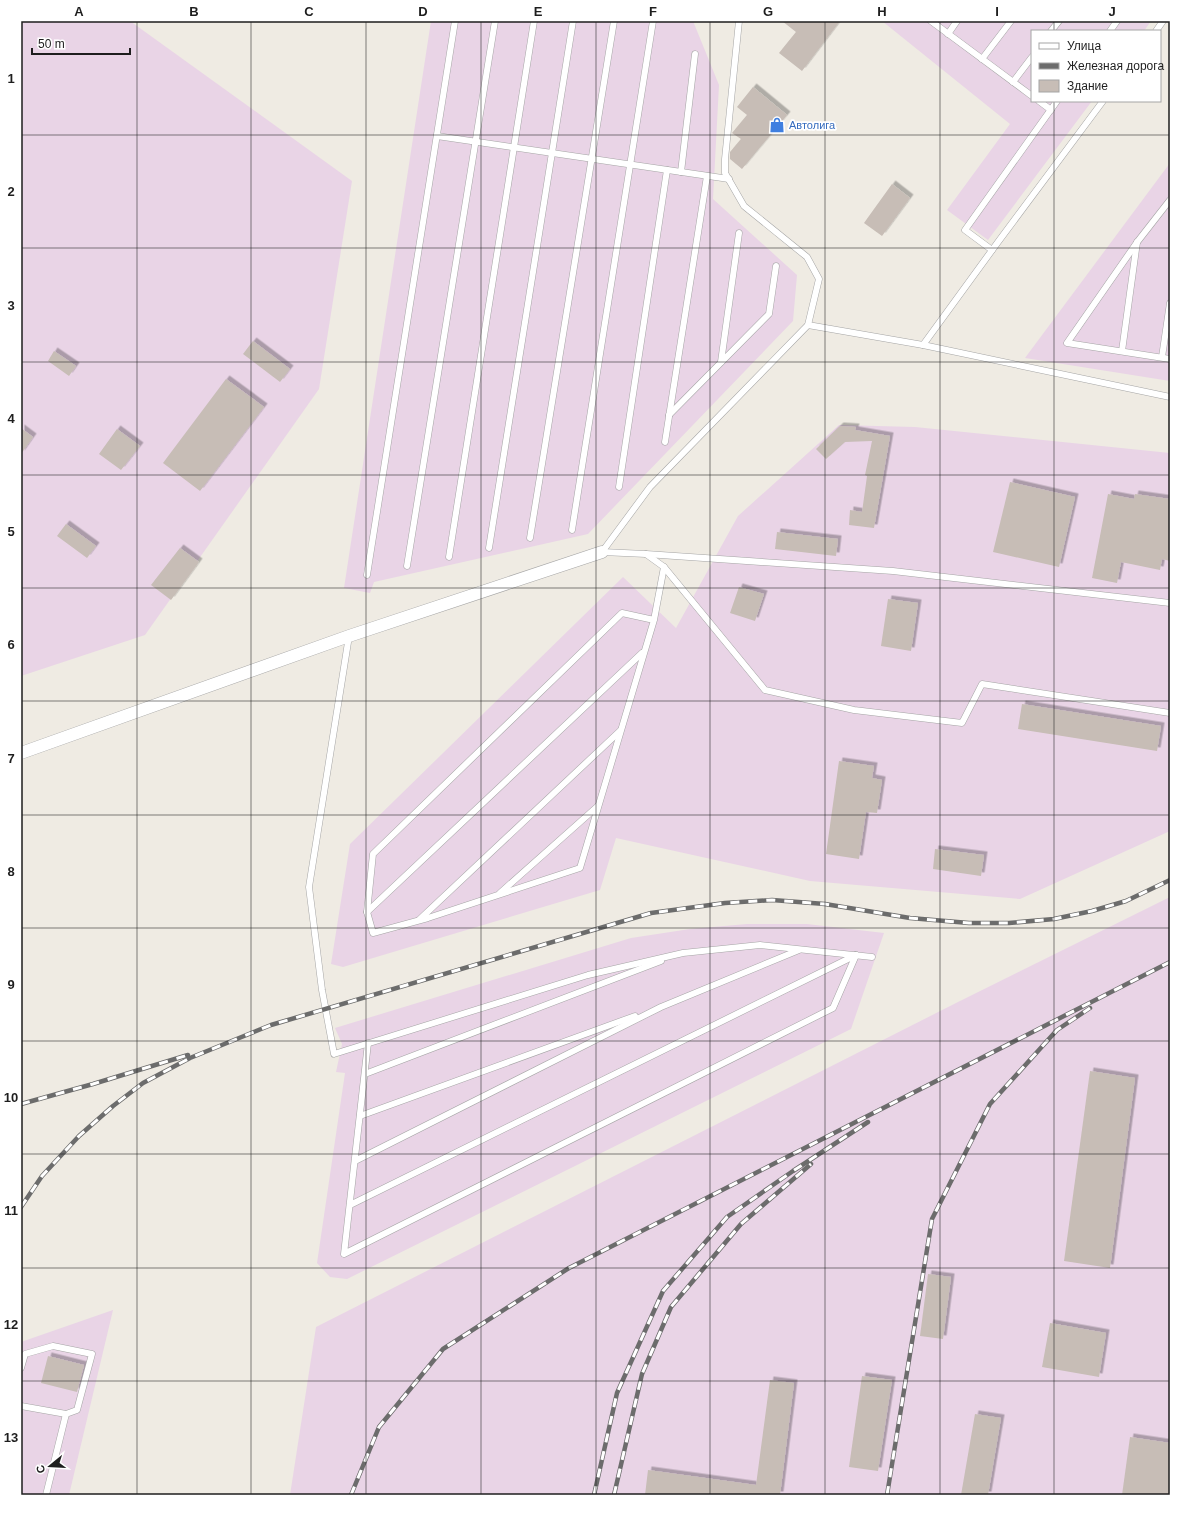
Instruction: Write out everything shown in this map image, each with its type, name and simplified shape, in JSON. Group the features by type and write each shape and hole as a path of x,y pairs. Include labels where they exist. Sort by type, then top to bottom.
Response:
{"street":[{"path":"21,753 349,636 602,552"}],"lane":[{"path":"367,575 455,21"},
{"path":"407,566 495,21"},
{"path":"449,557 534,21"},
{"path":"490,548 573,21"},
{"path":"530,538 614,21"},
{"path":"572,530 653,21"},
{"path":"602,552 650,487 808,325 819,279 807,257 744,206 725,173 725,159 740,21"},
{"path":"932,21 1031,95"},
{"path":"948,34 957,21"},
{"path":"982,59 1011,21"},
{"path":"1052,30 1059,21"},
{"path":"1111,30 1117,21"},
{"path":"1157,30 1163,21"},
{"path":"681,172 695,54"},
{"path":"1013,82 1031,58"},
{"path":"1040,102 1051,110"},
{"path":"992,250 965,230 1057,102"},
{"path":"923,345 1102,102"},
{"path":"437,136 728,179"},
{"path":"619,487 667,170"},
{"path":"665,442 708,176"},
{"path":"1170,200 1138,241 1067,342 1170,359"},
{"path":"721,363 739,233"},
{"path":"1122,351 1138,241"},
{"path":"669,416 769,314 776,266"},
{"path":"1162,358 1170,303"},
{"path":"808,325 923,345 1170,397"},
{"path":"602,552 893,571 1170,603"},
{"path":"646,554 664,567 765,690 854,710 962,723 982,684 1170,713"},
{"path":"654,620 622,613 373,854 367,912 373,933 419,920 580,868 643,652 654,620 664,567"},
{"path":"349,636 309,887 322,990 334,1054 588,975 683,953 760,945 872,957"},
{"path":"367,912 643,652"},
{"path":"419,920 621,731"},
{"path":"497,895 599,806"},
{"path":"360,1116 661,1007 800,949"},
{"path":"365,1074 683,953"},
{"path":"368,1043 344,1254 833,1008 856,955"},
{"path":"350,1205 856,955"},
{"path":"355,1161 661,1007"},
{"path":"21,1368 25,1354 52,1346 92,1354 77,1410 66,1414 21,1406"},
{"path":"46,1495 66,1414"}],"shaded area":[{"path":"21,21 130,21 352,181 319,389 145,635 21,676"},
{"path":"431,21 693,21 719,85 713,199 797,275 793,321 588,534 374,582 370,593 344,588"},
{"path":"882,21 1151,21 1145,30 1031,30 1031,102 1091,102 988,240 947,210 1010,124"},
{"path":"1170,163 1170,381 1025,358"},
{"path":"839,425 915,427 1170,453 1170,831 1020,899 810,881 616,838 600,890 343,967 331,964 350,844 623,577 676,628 738,516"},
{"path":"1170,897 1170,1495 290,1495 316,1327 958,1002"},
{"path":"747,924 807,924 884,933 851,1029 347,1279 330,1277 317,1263 345,1073 336,1072 342,1044 335,1028 631,938 690,929"},
{"path":"113,1310 69,1495 21,1495 21,1342"}],"building":[{"path":"782,21 840,21 802,71 779,53 796,32"},
{"path":"753,87 787,115 742,169 730,159 730,152 741,139 732,133 747,115 737,107"},
{"path":"892,184 910,198 882,236 864,223"},
{"path":"253,341 290,369 280,382 243,354"},
{"path":"54,351 76,366 69,376 48,361"},
{"path":"226,379 264,407 200,491 163,463"},
{"path":"840,426 856,427 855,430 890,436 874,528 849,525 850,510 862,512 867,476 865,475 872,441 845,442 826,459 816,449"},
{"path":"21,428 33,437 21,454"},
{"path":"117,429 140,446 121,470 99,454"},
{"path":"1010,482 1075,497 1059,567 993,552"},
{"path":"1108,494 1134,499 1135,494 1170,499 1170,561 1162,559 1160,570 1121,562 1117,583 1092,578"},
{"path":"66,524 96,546 87,558 57,536"},
{"path":"777,532 838,539 836,556 775,549"},
{"path":"180,548 199,562 171,600 151,585"},
{"path":"739,587 764,594 755,621 730,613"},
{"path":"888,599 918,603 911,651 881,646"},
{"path":"1022,704 1161,726 1157,751 1018,729"},
{"path":"839,761 874,766 872,778 882,780 877,813 866,812 859,859 826,854"},
{"path":"935,849 984,855 981,876 933,869"},
{"path":"1090,1071 1135,1078 1110,1268 1064,1261"},
{"path":"928,1274 951,1277 943,1339 920,1336"},
{"path":"1050,1323 1106,1333 1099,1377 1042,1367"},
{"path":"48,1356 84,1365 77,1392 41,1383"},
{"path":"862,1376 892,1380 878,1471 849,1467"},
{"path":"770,1380 794,1383 780,1495 645,1495 648,1470 756,1485"},
{"path":"975,1414 1001,1418 988,1495 961,1495"},
{"path":"1130,1437 1170,1443 1170,1495 1122,1495"}],"railway":[{"path":"21,1207 42,1176 79,1136 113,1106 143,1083 190,1058 271,1025 651,913 725,903 772,900 825,904 910,918 969,923 1009,923 1054,919 1092,911 1126,901 1170,880"},
{"path":"351,1495 379,1427 443,1349 569,1268 1170,962"},
{"path":"887,1495 932,1219 990,1104 1057,1030 1090,1008"},
{"path":"21,1104 188,1055"},
{"path":"594,1495 617,1393 663,1291 727,1217 793,1171 868,1122"},
{"path":"614,1495 642,1374 671,1307 741,1224 811,1164"}],"place":[{"name":"Автолига","path":"777,125"}]}
